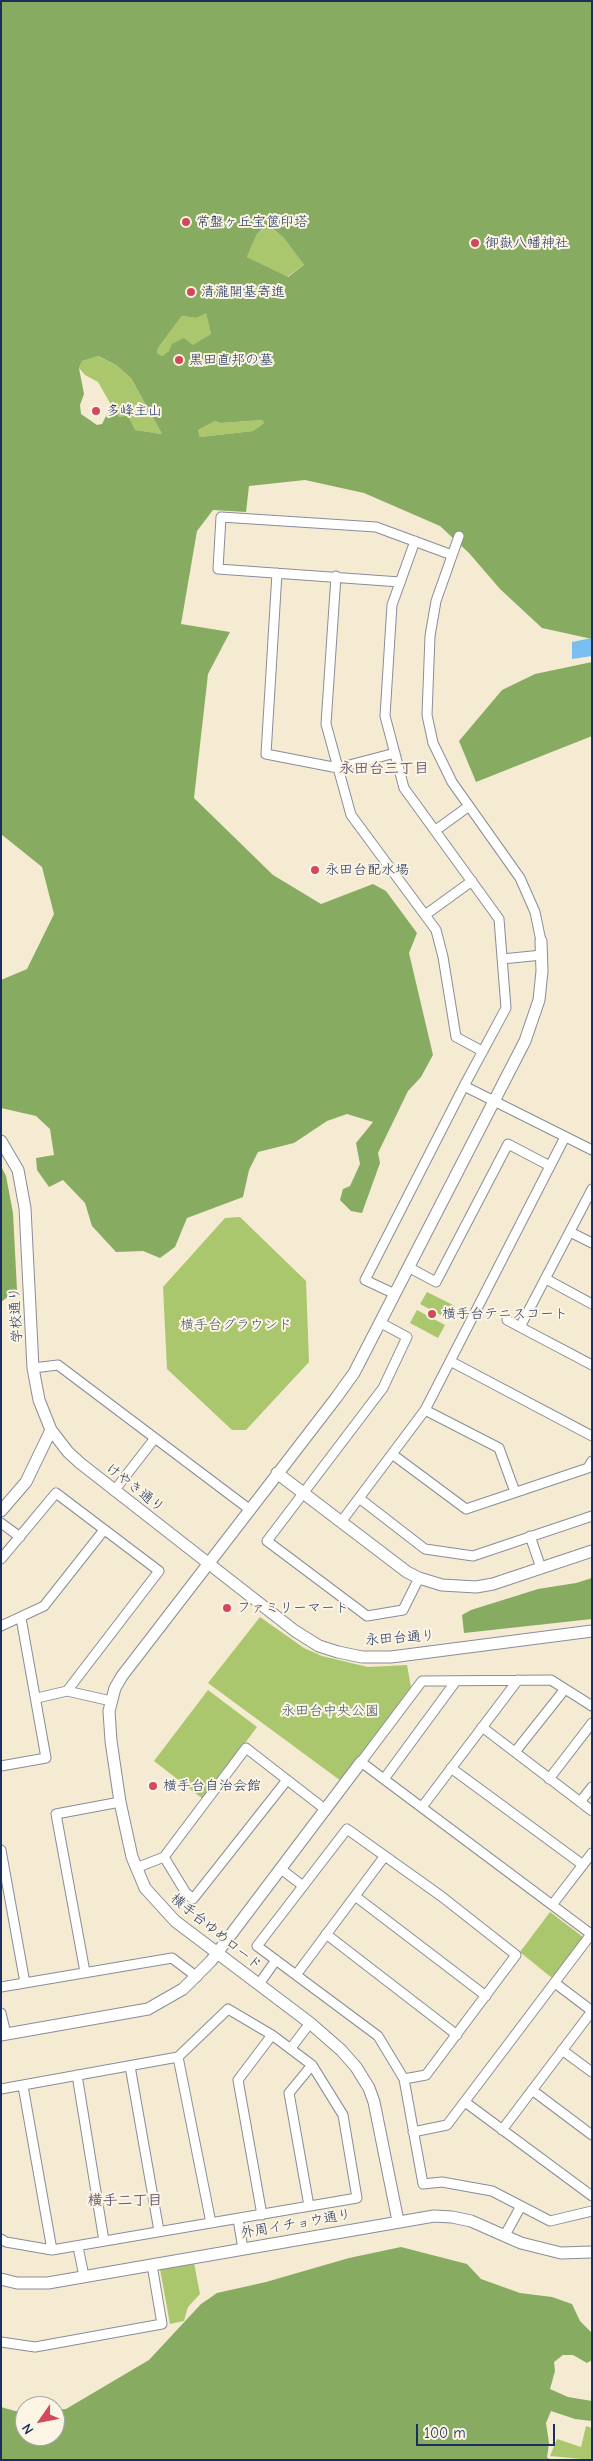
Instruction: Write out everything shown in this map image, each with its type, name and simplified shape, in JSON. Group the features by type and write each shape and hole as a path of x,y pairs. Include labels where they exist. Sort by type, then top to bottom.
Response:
{"street":[{"path":"400,582 218,569 221,517 376,527 452,555"},
{"path":"459,536 436,601 430,636 427,715 433,743 442,763 469,806 520,878 535,912 541,941"},
{"path":"395,1294 365,1280 482,1051 506,1008 499,918 404,788 384,716 392,605 415,541"},
{"path":"278,573 266,754 338,768 395,753"},
{"path":"336,576 326,724 351,815 436,930 443,957 456,1037 482,1051"},
{"path":"436,830 469,806"},
{"path":"425,915 472,881"},
{"name":"横手台ゆめロード","path":"398,2221 374,2102 369,2088 356,2066 310,2023 217,1953 164,1910 145,1888 136,1868 120,1802 109,1724 111,1701 122,1676 354,1373 533,1022 539,1000 541,941"},
{"path":"502,958 542,955"},
{"path":"464,1086 592,1150"},
{"path":"341,1522 425,1410 565,1137"},
{"name":"学校通り","path":"1,1141 18,1170 25,1208 33,1368 38,1400 51,1430"},
{"path":"408,1267 436,1282 508,1144 550,1166"},
{"path":"520,1327 592,1189"},
{"path":"570,1232 592,1243"},
{"path":"546,1279 592,1304"},
{"path":"507,1320 592,1365"},
{"path":"380,1323 407,1337 383,1388 267,1541 367,1616 403,1610 419,1578"},
{"path":"450,1362 592,1436"},
{"path":"33,1368 58,1365 249,1509"},
{"path":"425,1410 499,1448 515,1492"},
{"path":"1,1511 26,1482 51,1430"},
{"name":"けやき通り","path":"51,1430 68,1452 114,1491 208,1563"},
{"path":"114,1491 155,1438"},
{"path":"392,1454 466,1509 588,1468 592,1461"},
{"path":"277,1474 407,1572 442,1585 476,1587 493,1584 592,1551"},
{"path":"1,1559 56,1493 159,1571 67,1690"},
{"path":"359,1498 426,1548 473,1556 592,1516"},
{"path":"1,1523 20,1537"},
{"path":"1,1626 44,1606 104,1530"},
{"path":"530,1536 541,1568"},
{"name":"永田台通り","path":"208,1563 271,1613 311,1641 338,1652 362,1657 391,1657 592,1631"},
{"path":"1,1766 46,1758 37,1698 21,1618"},
{"path":"422,1807 518,1680"},
{"path":"1,2013 3,2035 148,2009 183,1990 197,1977 217,1953 422,1681 551,1680 592,1706"},
{"path":"384,1779 456,1681"},
{"path":"515,1752 565,1689"},
{"path":"37,1698 67,1690 111,1701"},
{"path":"549,1779 592,1723"},
{"path":"482,1728 592,1811"},
{"path":"136,1868 164,1856 246,1748 326,1810"},
{"path":"361,1762 592,1933 446,2125 413,2132"},
{"path":"451,1768 583,1865"},
{"path":"164,1856 186,1893 194,1899 288,1780"},
{"path":"580,1802 592,1787"},
{"path":"85,1972 56,1814 120,1802"},
{"path":"404,2079 426,2075 516,1955 441,1896 347,1829 257,1946 378,2036 404,2079 423,2184 442,2182 492,2191 550,2222 592,2211"},
{"path":"1,1850 25,1983"},
{"path":"552,1905 592,1854"},
{"path":"296,1975 384,1856"},
{"path":"280,1869 303,1886"},
{"path":"355,1896 486,1996"},
{"path":"326,1934 456,2035"},
{"path":"1,1987 172,1958 197,1977"},
{"path":"259,1984 276,1960"},
{"path":"502,2130 592,2011 554,1983"},
{"path":"1,2089 178,2057 228,2009 272,2035 312,2065 343,2115 357,2198 159,2231 78,2247 52,2250 1,2240"},
{"path":"291,2048 310,2023"},
{"path":"262,2215 238,2080 272,2035"},
{"path":"562,2050 592,2072"},
{"path":"178,2057 211,2223"},
{"path":"309,2206 289,2093 312,2065"},
{"path":"130,2066 159,2231"},
{"path":"77,2075 104,2241"},
{"path":"24,2086 52,2250"},
{"path":"532,2090 592,2135"},
{"path":"465,2102 592,2196"},
{"path":"505,2235 521,2206"},
{"name":"外周イチョウ通り","path":"1,2279 31,2283 84,2276 434,2216 452,2217 489,2227 521,2243 561,2253 592,2252"},
{"path":"238,2219 243,2249"},
{"path":"78,2247 84,2276"},
{"path":"1,2342 34,2347 162,2324 152,2265"}],"green space":[{"path":"1,1 592,1 592,639 542,628 500,589 469,553 440,526 364,493 305,480 249,486 246,512 213,510 197,531 181,624 230,632 208,674 194,798 273,875 321,904 373,884 386,891 417,933 409,953 433,1055 421,1077 408,1091 378,1153 380,1163 362,1213 351,1211 340,1200 343,1189 350,1186 360,1164 356,1143 373,1122 347,1114 327,1121 294,1143 258,1152 249,1170 243,1197 187,1218 175,1247 160,1258 143,1251 116,1252 92,1226 85,1203 63,1180 49,1187 37,1170 36,1158 54,1155 50,1129 36,1116 1,1108 1,980 27,969 54,914 42,867 1,834","holes":["268,224 283,237 304,265 288,277 247,257 257,234","206,313 211,334 193,345 184,338 172,344 169,351 162,356 157,353 158,348 182,316 196,318","98,356 116,365 131,378 162,434 135,430 128,416 119,417 111,406 102,424 97,425 81,414 80,405 84,394 79,368 82,361","262,420 264,423 253,431 200,437 198,430 215,421 221,423"]},
{"path":"269,224 283,237 304,265 287,277 247,257 257,234"},
{"path":"206,312 211,334 193,346 169,351 162,356 157,353 158,348 182,316 196,318"},
{"path":"97,356 116,365 131,378 162,434 134,430 123,418 118,417 98,382 85,375 79,368 82,361"},
{"path":"262,420 264,423 253,431 200,437 198,430 215,421 221,423"},
{"path":"592,662 592,736 476,782 459,741 502,690 535,674"},
{"path":"1,1166 6,1176 13,1213 17,1290 1,1302"},
{"name":"横手台グラウンド","path":"240,1217 306,1281 309,1362 246,1430 232,1430 167,1369 163,1287 225,1218"},
{"path":"427,1292 455,1306 448,1319 420,1304"},
{"path":"417,1310 445,1325 438,1338 410,1323"},
{"path":"592,1578 592,1619 464,1633 462,1615 471,1610 538,1589 576,1583"},
{"name":"永田台中央公園","path":"260,1617 304,1648 322,1656 368,1667 407,1665 411,1687 341,1781 208,1683"},
{"path":"208,1690 257,1727 203,1799 154,1761"},
{"path":"550,1912 583,1937 552,1978 520,1952"},
{"path":"401,2247 467,2264 481,2279 520,2293 552,2297 572,2304 580,2321 592,2333 592,2360 587,2363 573,2355 563,2355 554,2362 555,2371 550,2389 568,2397 592,2401 592,2421 575,2419 551,2411 546,2423 549,2443 547,2458 554,2460 1,2460 1,2407 15,2411 15,2446 65,2446 65,2409 149,2360 201,2304 217,2293 266,2282 349,2258"},
{"path":"194,2263 200,2294 188,2307 184,2321 170,2324 160,2269"},
{"path":"586,2426 592,2428 592,2460 550,2456 557,2439 581,2447"}],"water":[{"path":"592,638 592,656 572,659 572,642"}],"place":[{"name":"常盤ヶ丘宝篋印塔","path":"186,222"},
{"name":"御嶽八幡神社","path":"475,243"},
{"name":"清瀧開基寄進","path":"191,292"},
{"name":"黒田直邦の墓","path":"179,360"},
{"name":"多峰主山","path":"96,411"},
{"name":"永田台配水場","path":"315,870"},
{"name":"横手台テニスコート","path":"432,1314"},
{"name":"ファミリーマート","path":"227,1608"},
{"name":"横手台自治会館","path":"153,1786"}],"district":[{"name":"永田台三丁目","path":"384,769"},
{"name":"横手二丁目","path":"125,2201"}]}
